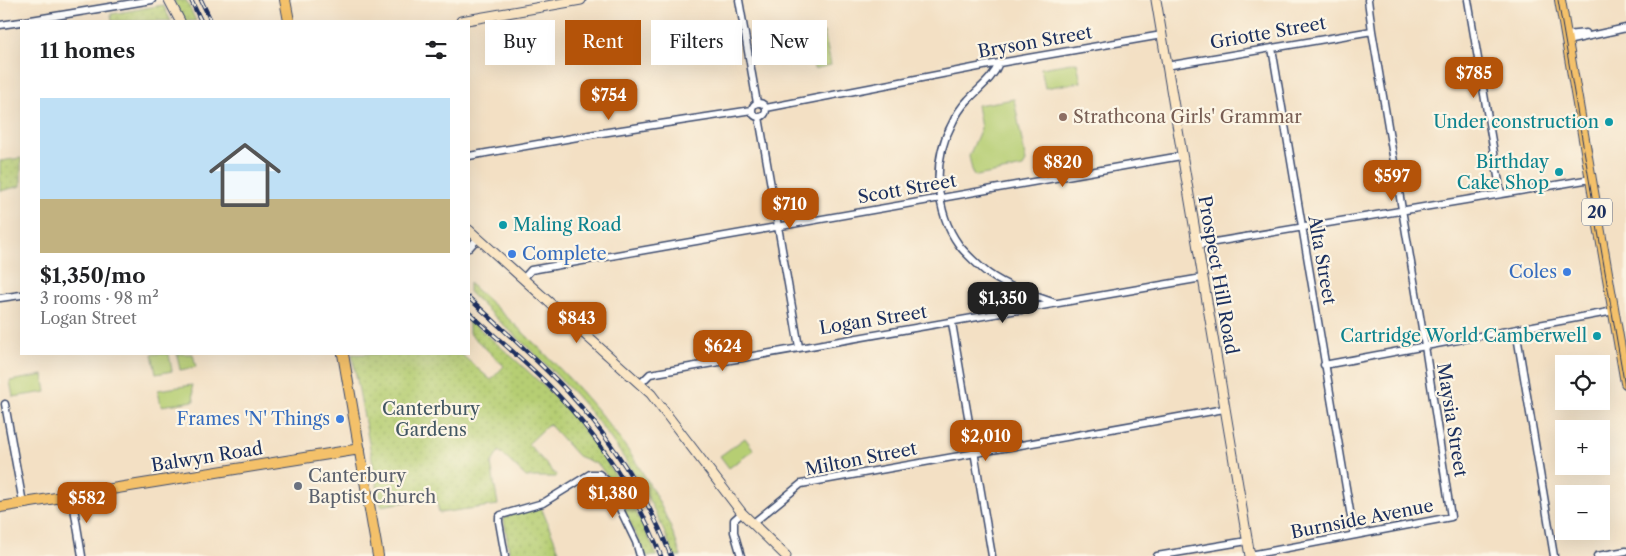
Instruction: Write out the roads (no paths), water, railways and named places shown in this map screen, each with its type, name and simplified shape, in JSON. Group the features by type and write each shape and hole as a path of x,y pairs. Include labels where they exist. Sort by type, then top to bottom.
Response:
{"main road":[{"path":"285,0 288,20"},
{"name":"20","path":"1560,0 1614,311 1623,351 1626,383"},
{"path":"343,355 378,556"},
{"name":"Balwyn Road","path":"0,507 360,449"}],"street":[{"path":"40,20 56,19 152,0"},
{"path":"170,0 180,20"},
{"path":"467,20 581,0"},
{"path":"739,0 756,103 752,110"},
{"name":"Prospect Hill Road","path":"1156,0 1250,556"},
{"path":"1368,0 1372,31"},
{"path":"1468,0 1501,194"},
{"path":"0,26 20,22"},
{"path":"1567,38 1626,28"},
{"name":"Griotte Street","path":"1166,66 1372,31"},
{"name":"Maysia Street","path":"1372,31 1425,346 1451,517"},
{"name":"Bryson Street","path":"766,108 999,64 1162,36"},
{"name":"Alta Street","path":"1272,48 1354,535"},
{"path":"999,64 995,74 966,102 951,126 942,147 940,199 944,215 959,246 988,274 1020,290 1056,304"},
{"path":"756,103 762,104 766,108 764,115 759,117"},
{"path":"752,110 754,115 759,117"},
{"path":"470,156 752,110"},
{"path":"759,117 800,347"},
{"name":"Scott Street","path":"523,279 531,270 1181,156"},
{"path":"1197,245 1591,179"},
{"path":"470,231 652,394 742,513 786,556"},
{"path":"470,247 478,238"},
{"name":"Logan Street","path":"640,384 650,374 1202,278"},
{"path":"1020,290 1025,300 1021,310"},
{"path":"0,298 20,295"},
{"path":"1324,364 1614,311"},
{"path":"952,323 992,556"},
{"path":"1516,330 1554,556"},
{"path":"6,404 23,503"},
{"name":"Milton Street","path":"752,524 801,484 1224,409"},
{"path":"505,556 499,522 501,515 543,503 590,474 599,474 606,480 636,542 640,556"},
{"path":"72,496 82,556"},
{"path":"742,513 734,520 734,532 742,556"},
{"name":"Burnside Avenue","path":"1250,556 1451,517"},
{"path":"1157,556 1247,540"},
{"path":"1597,556 1626,551"}],"tram line":[{"path":"1558,0 1626,393"}],"railway":[{"path":"191,0 201,20"},
{"path":"201,0 211,20"},
{"path":"470,299 568,392 599,429 627,469 651,511 671,556"},
{"path":"470,314 548,385 590,432 618,471 652,534 661,556"}],"place":[{"name":"Strathcona Girls' Grammar","path":"1063,117"},
{"name":"Under construction","path":"1609,122"},
{"name":"Birthday Cake Shop","path":"1559,172"},
{"name":"Maling Road","path":"503,225"},
{"name":"Complete","path":"512,254"},
{"name":"Coles","path":"1567,272"},
{"name":"Cartridge World Camberwell","path":"1597,336"},
{"name":"Frames 'N' Things","path":"340,419"},
{"name":"Canterbury Baptist Church","path":"298,486"}],"park label":[{"name":"Canterbury Gardens","path":"431,419"}]}
